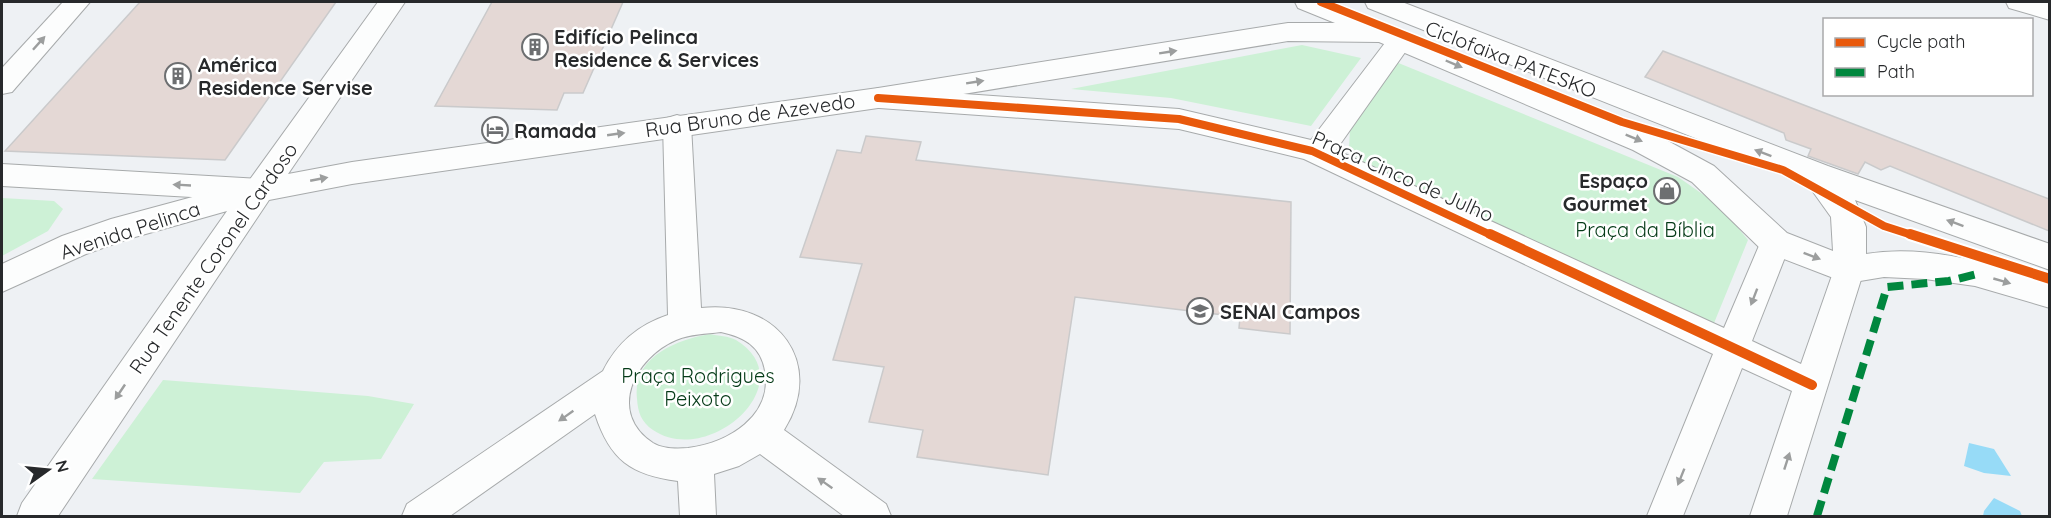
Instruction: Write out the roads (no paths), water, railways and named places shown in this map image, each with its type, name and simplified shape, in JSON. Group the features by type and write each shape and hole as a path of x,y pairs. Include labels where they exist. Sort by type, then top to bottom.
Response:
{"main road":[{"name":"Rua Tenente Coronel Cardoso","path":"36,516 187,293 262,190 392,2"},
{"path":"1308,2 1644,142 1703,174 1775,242 1848,270 1884,264 1925,266 1975,273 2049,295"},
{"path":"1378,2 1817,174 2049,257"},
{"path":"2019,2 2049,10"},
{"name":"Rua Bruno de Azevedo","path":"262,190 351,173 677,124 879,98 1288,32 1391,37"},
{"path":"1817,174 1840,202 1850,219 1848,270"},
{"name":"Avenida Pelinca","path":"2,279 74,245 112,232 262,190"}],"street":[{"path":"2,85 77,2"},
{"path":"1317,154 1391,37"},
{"name":"Praça Cinco de Julho","path":"879,98 1179,120 1317,154 1812,385"},
{"path":"677,124 686,322"},
{"path":"2,175 262,190"},
{"path":"1665,516 1775,242"},
{"path":"1769,516 1848,270"},
{"path":"420,516 614,382 630,356 655,335 686,322 721,319 752,327 775,347 785,373 780,404 761,434 730,455 695,465 655,462 625,444 611,415 614,382"},
{"path":"761,434 873,516"},
{"path":"695,465 698,516"}],"water":[{"path":"1969,443 1994,449 2011,476 1984,473 1964,466"},
{"path":"1994,498 2020,511 2022,516 1983,516"}],"place":[{"name":"Edifício Pelinca Residence & Services","path":"535,47"},
{"name":"América Residence Servise","path":"178,76"},
{"name":"Ramada","path":"495,130"},
{"name":"Espaço Gourmet","path":"1667,191"},
{"name":"SENAI Campos","path":"1200,311"}],"park label":[{"name":"Praça da Bíblia","path":"1645,229"},
{"name":"Praça Rodrigues Peixoto","path":"698,386"}]}
